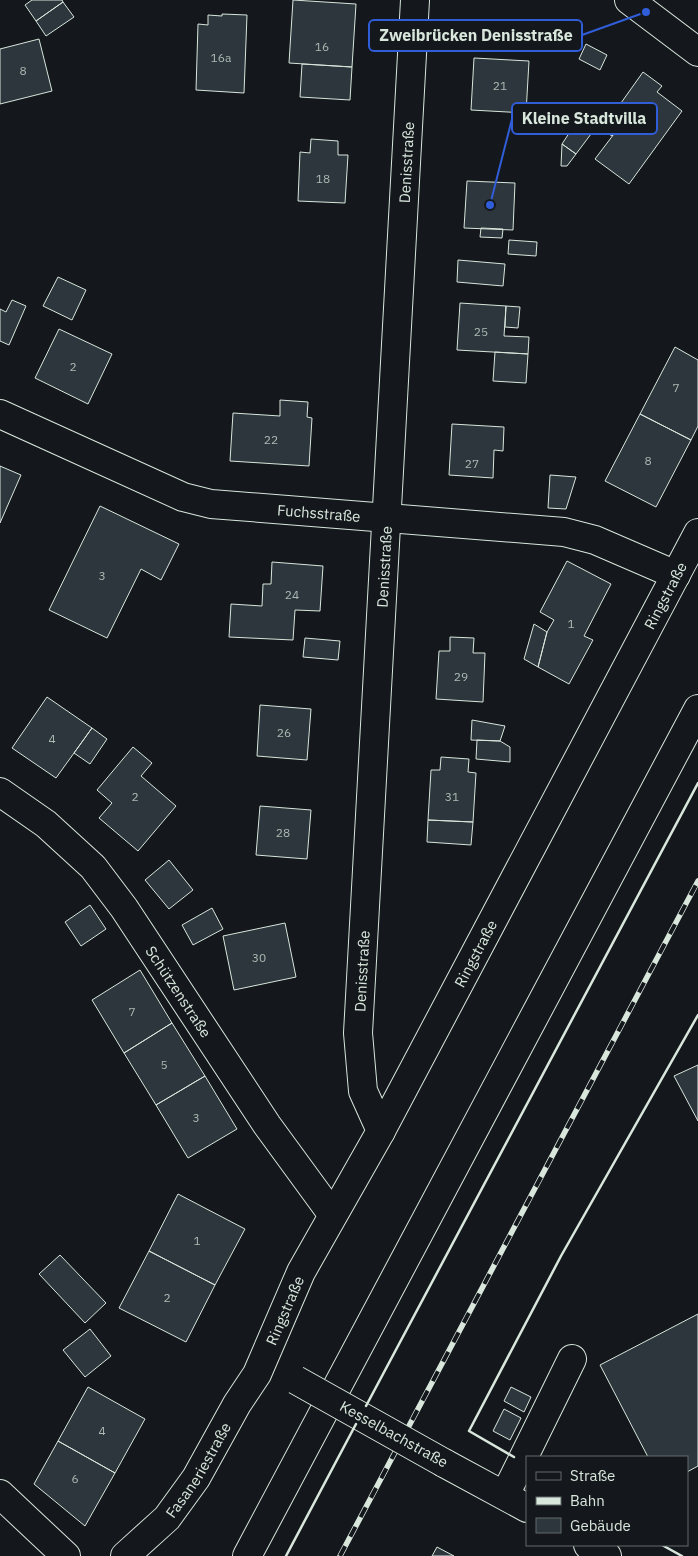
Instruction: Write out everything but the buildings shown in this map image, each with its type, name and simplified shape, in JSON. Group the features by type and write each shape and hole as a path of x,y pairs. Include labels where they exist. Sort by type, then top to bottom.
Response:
{"street":[{"name":"Denisstraße","path":"381,1131 363,1091 358,1033 415,0"},
{"path":"629,0 698,52"},
{"name":"Fuchsstraße","path":"0,414 192,499 211,504 564,532 595,540 676,575"},
{"name":"Ringstraße","path":"257,1374 301,1272 332,1214 381,1131 698,533"},
{"path":"247,1556 698,709"},
{"name":"Schützenstraße","path":"0,792 46,824 93,867 124,908 267,1125 332,1214"},
{"path":"534,1456 572,1359"},
{"name":"Kesselbachstraße","path":"257,1374 280,1374 296,1380 516,1502"},
{"name":"Fasaneriestraße","path":"126,1556 167,1518 190,1486 257,1374"},
{"path":"516,1502 526,1476"},
{"path":"0,1494 66,1556"},
{"path":"590,1546 608,1556"}],"railway":[{"path":"340,1556 698,881"}],"wall":[{"path":"366,1406 698,783"},
{"path":"514,1457 469,1431 561,1256 698,1015"},
{"path":"286,1556 356,1424"},
{"path":"664,1546 682,1556"}],"place":[{"name":"Zweibrücken Denisstraße","path":"646,12"},
{"name":"Kleine Stadtvilla","path":"490,205"}]}
